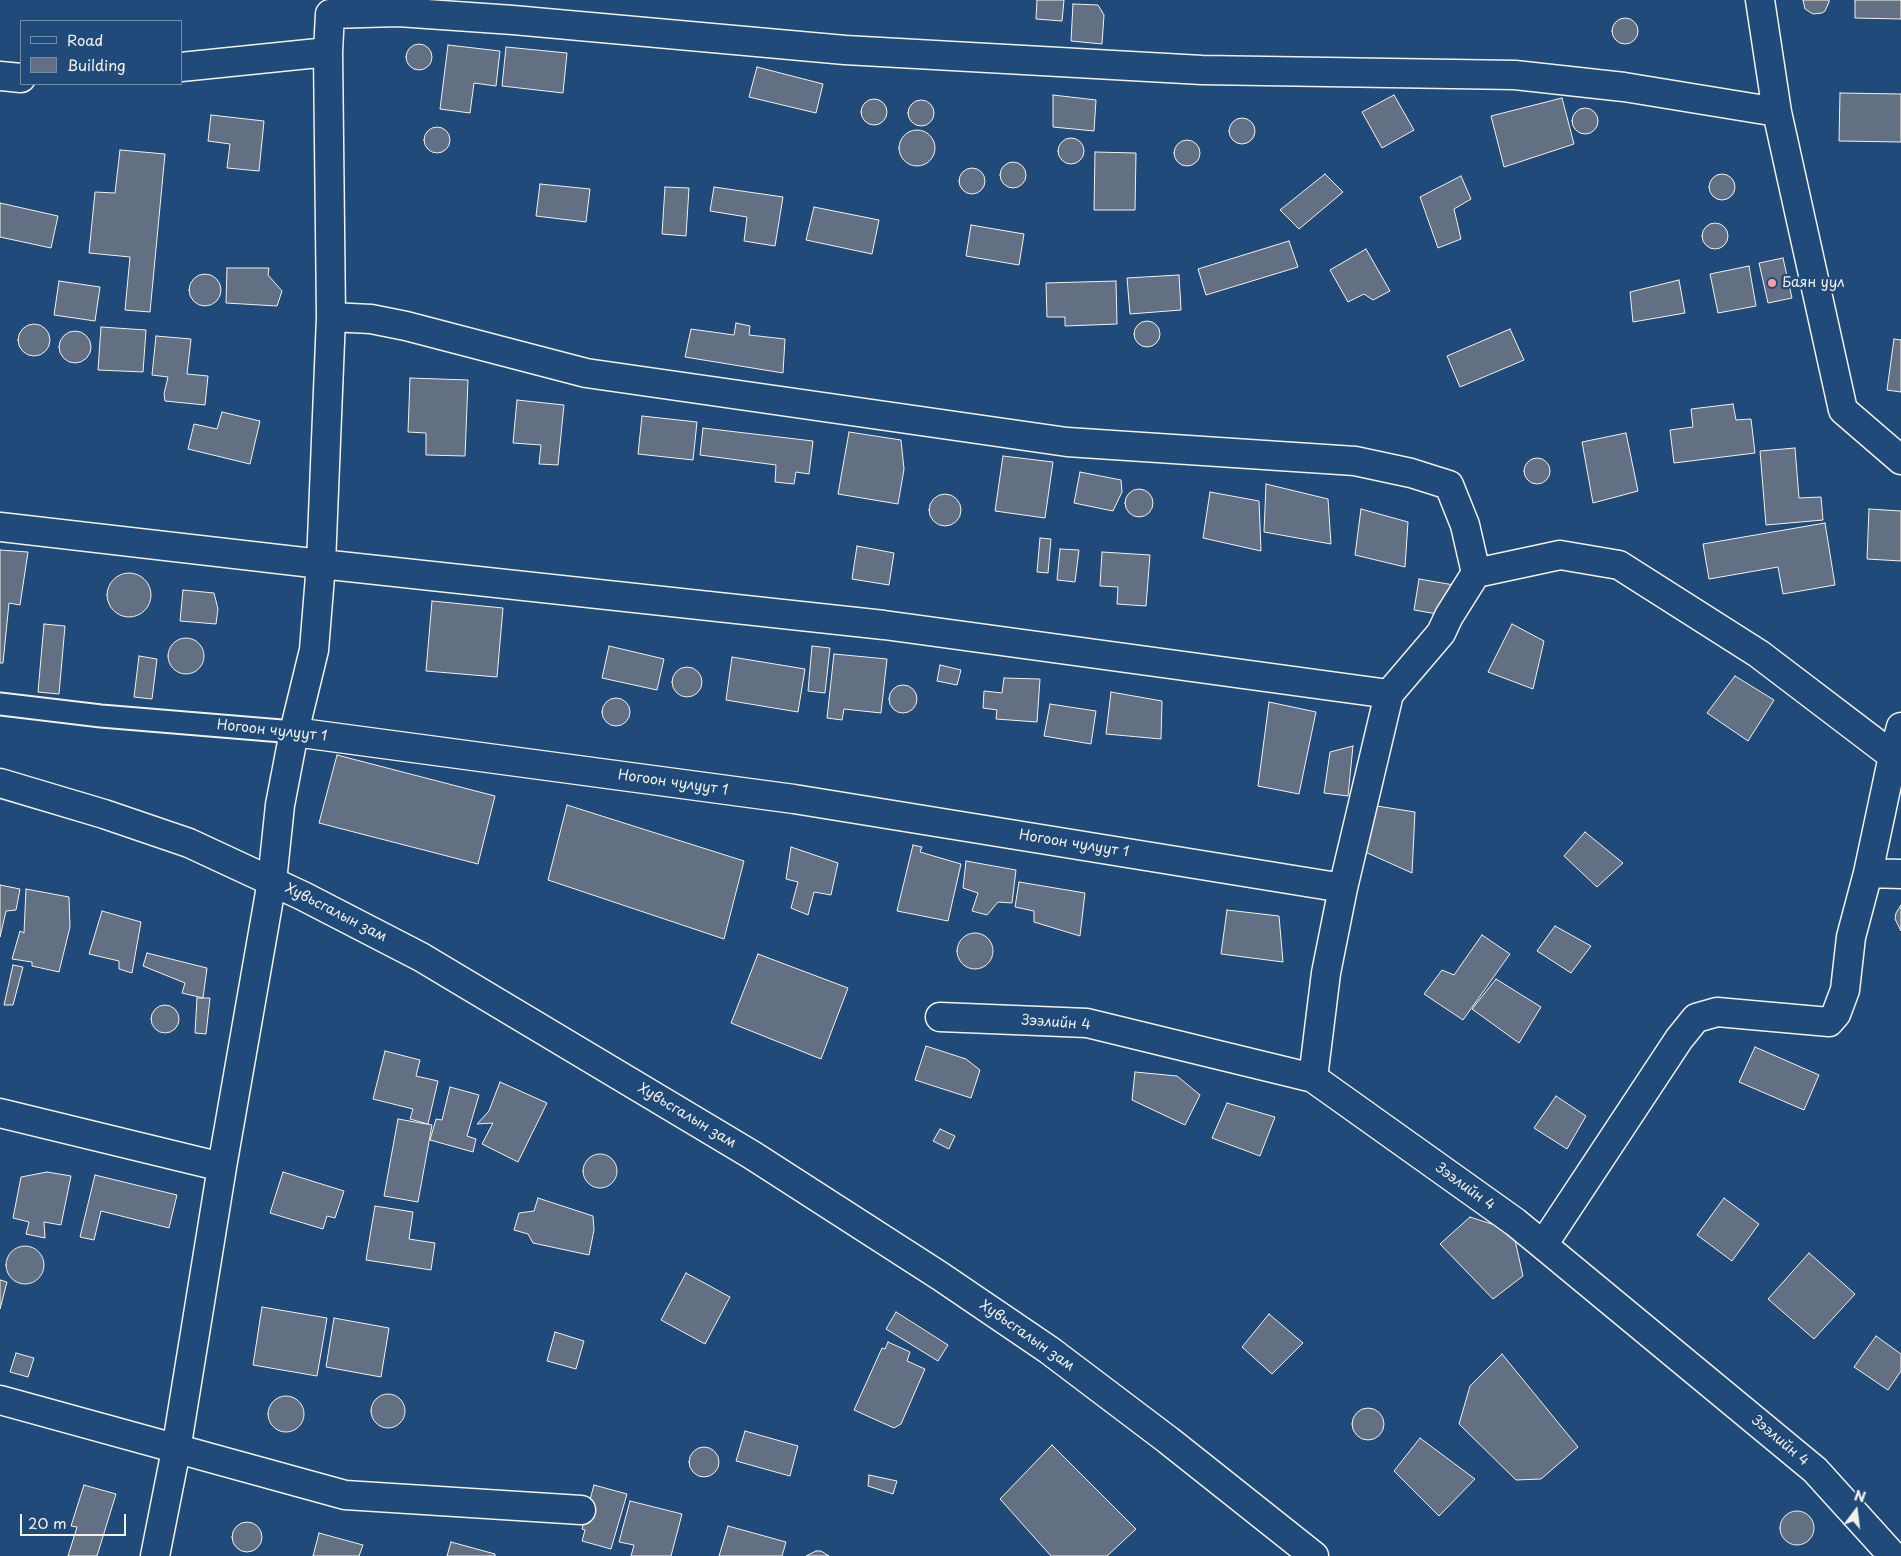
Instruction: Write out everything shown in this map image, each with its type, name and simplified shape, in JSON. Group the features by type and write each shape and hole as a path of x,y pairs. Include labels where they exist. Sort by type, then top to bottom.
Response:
{"street":[{"path":"1760,0 1778,112 1843,410 1901,460"},
{"path":"155,1556 176,1450 222,1167 272,881 280,805 294,732 314,650 321,564 331,317 329,7 402,6 512,20 845,50 1202,70 1515,76 1624,87 1778,112"},
{"path":"182,67 328,52"},
{"path":"0,76 20,78"},
{"path":"331,317 371,319 406,326 586,373 1068,442 1355,461 1412,473 1449,485 1465,525 1476,573 1449,616 1441,633 1389,694 1343,888 1326,973 1313,1078"},
{"path":"0,527 884,625 1389,694"},
{"path":"1476,573 1560,555 1619,564 1759,654 1893,756"},
{"path":"1543,1245 1679,1039 1696,1018 1717,1012 1829,1022 1836,1014 1845,990 1851,937 1868,873 1901,727"},
{"name":"Ногоон чулуут 1","path":"294,732 794,798 1343,888"},
{"name":"Хувьсгалын зам","path":"0,783 104,814 189,843 272,881 421,957 752,1155 924,1266 1049,1350 1168,1440 1314,1556"},
{"path":"1868,873 1901,874"},
{"name":"Зээлийн 4","path":"940,1017 1087,1024 1313,1078 1515,1222 1543,1245 1815,1470 1893,1556"},
{"path":"0,1113 222,1167"},
{"path":"0,1400 345,1496 581,1510"}],"lane":[{"name":"Ногоон чулуут 1","path":"0,704 101,716 294,732"}],"building":[{"path":"1037,0 1064,0 1062,21 1036,19"},
{"path":"1803,0 1829,0 1829,2 1825,11 1813,14 1805,9"},
{"path":"1855,0 1901,0 1901,19 1855,18"},
{"path":"1073,4 1098,5 1104,15 1102,44 1071,41"},
{"path":"1625,18 1634,22 1638,31 1634,40 1625,44 1616,40 1612,31 1616,22"},
{"path":"419,44 428,48 432,57 428,66 419,70 410,66 406,57 410,48"},
{"path":"448,45 500,51 496,86 474,83 470,113 440,109"},
{"path":"506,47 567,53 563,93 502,86"},
{"path":"757,67 823,84 816,113 749,97"},
{"path":"1840,93 1901,94 1901,142 1839,141"},
{"path":"1053,95 1096,100 1094,131 1053,127"},
{"path":"1394,95 1414,130 1382,148 1362,112"},
{"path":"1562,98 1574,144 1504,167 1491,116"},
{"path":"874,99 883,103 887,112 883,121 874,125 865,121 861,112 865,103"},
{"path":"921,100 930,104 934,113 930,122 921,126 912,122 908,113 912,104"},
{"path":"1585,108 1594,112 1598,121 1594,130 1585,134 1576,130 1572,121 1576,112"},
{"path":"211,115 264,121 259,171 227,168 230,144 208,141"},
{"path":"1242,118 1251,122 1255,131 1251,140 1242,144 1233,140 1229,131 1233,122"},
{"path":"437,127 446,131 450,140 446,149 437,153 428,149 424,140 428,131"},
{"path":"917,130 924,131 930,135 934,141 934,155 930,161 924,165 917,166 910,165 904,161 900,155 899,148 900,141 904,135 910,131"},
{"path":"1071,138 1080,142 1084,151 1080,160 1071,164 1062,160 1058,151 1062,142"},
{"path":"1187,140 1196,144 1200,153 1196,162 1187,166 1178,162 1174,153 1178,144"},
{"path":"120,150 165,154 150,312 125,310 130,257 89,253 95,192 115,193"},
{"path":"1095,152 1136,153 1135,210 1094,210"},
{"path":"1013,162 1022,166 1026,175 1022,184 1013,188 1004,184 1000,175 1004,166"},
{"path":"972,168 981,172 985,181 981,190 972,194 963,190 959,181 963,172"},
{"path":"1325,174 1343,192 1299,229 1280,210"},
{"path":"1722,174 1731,178 1735,187 1731,196 1722,200 1713,196 1709,187 1713,178"},
{"path":"1461,176 1471,199 1454,209 1461,239 1438,248 1420,197"},
{"path":"540,184 590,189 586,222 536,216"},
{"path":"665,187 689,188 686,236 662,234"},
{"path":"714,187 783,197 775,246 744,241 747,217 710,211"},
{"path":"0,203 58,216 51,248 0,237"},
{"path":"814,207 879,220 872,254 806,240"},
{"path":"1715,223 1724,227 1728,236 1724,245 1715,249 1706,245 1702,236 1706,227"},
{"path":"971,225 1024,234 1019,265 966,256"},
{"path":"1289,241 1298,267 1206,295 1198,269"},
{"path":"1366,249 1390,291 1373,300 1364,294 1348,302 1330,270"},
{"path":"1783,258 1792,298 1768,303 1759,263"},
{"path":"1749,266 1756,306 1718,313 1710,274"},
{"path":"227,268 269,268 268,275 282,291 277,306 226,303"},
{"path":"205,274 211,275 216,279 220,284 220,296 216,301 211,305 205,306 199,305 194,301 190,296 189,290 190,284 194,279 199,275"},
{"path":"1179,275 1181,310 1130,314 1127,278"},
{"path":"1679,280 1685,313 1633,322 1630,292"},
{"path":"59,281 100,287 95,321 54,315"},
{"path":"1116,281 1117,324 1065,326 1065,317 1047,317 1046,283"},
{"path":"1147,321 1156,325 1160,334 1156,343 1147,347 1138,343 1134,334 1138,325"},
{"path":"736,323 750,326 749,335 785,339 783,373 685,357 691,329 734,335"},
{"path":"34,324 40,325 45,329 49,334 49,346 45,351 40,355 34,356 28,355 23,351 19,346 18,340 19,334 23,329 28,325"},
{"path":"101,327 146,330 143,372 98,370"},
{"path":"1510,329 1524,360 1460,387 1447,356"},
{"path":"75,331 81,332 86,336 90,341 90,353 86,358 81,362 75,363 69,362 64,358 60,353 59,347 60,341 64,336 69,332"},
{"path":"156,336 191,339 187,374 208,376 205,405 165,401 164,394 168,377 152,375"},
{"path":"1894,339 1901,340 1901,392 1887,390"},
{"path":"410,378 468,380 465,456 426,455 426,433 408,432"},
{"path":"517,400 564,405 558,465 539,464 541,445 513,443"},
{"path":"1733,404 1736,420 1751,419 1755,453 1674,463 1670,430 1693,427 1691,409"},
{"path":"222,412 260,421 250,464 188,449 194,424 217,429"},
{"path":"642,416 697,422 693,460 638,454"},
{"path":"703,428 813,441 809,474 796,472 794,484 775,482 776,465 700,455"},
{"path":"849,432 901,440 904,469 898,504 838,494"},
{"path":"1626,433 1638,491 1593,503 1582,442"},
{"path":"1795,448 1799,498 1821,497 1823,520 1766,525 1760,451"},
{"path":"1003,456 1053,462 1045,518 995,511"},
{"path":"1537,458 1546,462 1550,471 1546,480 1537,484 1528,480 1524,471 1528,462"},
{"path":"1080,472 1121,480 1122,492 1113,511 1074,503"},
{"path":"1266,484 1328,499 1331,544 1264,532"},
{"path":"1139,489 1149,493 1153,503 1149,513 1139,517 1129,513 1125,503 1129,493"},
{"path":"1210,492 1259,501 1261,551 1203,538"},
{"path":"945,494 951,495 956,499 960,504 960,516 956,521 951,525 945,526 939,525 934,521 930,516 929,510 930,504 934,499 939,495"},
{"path":"1361,509 1408,522 1405,567 1355,555"},
{"path":"1869,509 1901,511 1901,561 1867,559"},
{"path":"1825,523 1835,585 1783,594 1778,567 1709,579 1703,544"},
{"path":"1040,538 1051,539 1048,573 1037,572"},
{"path":"857,546 894,553 889,585 852,579"},
{"path":"1060,549 1079,550 1075,582 1057,580"},
{"path":"0,550 28,552 20,605 9,603 3,663 0,663"},
{"path":"1102,552 1150,555 1146,606 1117,604 1118,587 1100,586"},
{"path":"125,573 133,573 145,579 151,595 145,611 133,617 125,617 113,611 107,599 107,591 113,579"},
{"path":"1419,579 1454,585 1449,616 1414,610"},
{"path":"183,590 214,593 218,609 216,624 180,621"},
{"path":"432,601 503,608 497,677 426,671"},
{"path":"44,624 65,626 59,694 38,692"},
{"path":"1512,624 1544,641 1533,689 1488,672"},
{"path":"186,638 198,644 204,656 198,668 186,674 174,668 168,656 174,644"},
{"path":"609,646 664,659 657,690 602,678"},
{"path":"812,646 830,648 825,693 808,691"},
{"path":"834,654 887,659 881,713 844,709 842,720 827,718"},
{"path":"139,656 157,659 152,699 134,697"},
{"path":"732,657 805,669 798,712 726,700"},
{"path":"940,665 961,670 957,685 937,681"},
{"path":"687,667 697,672 702,682 697,692 687,697 677,692 672,682 677,672"},
{"path":"1735,676 1774,700 1748,741 1707,713"},
{"path":"1004,678 1040,679 1037,722 996,719 997,710 983,708 984,691 1002,693"},
{"path":"903,685 913,689 917,699 913,709 903,713 893,709 889,699 893,689"},
{"path":"1111,692 1162,701 1161,739 1106,734"},
{"path":"616,698 626,702 630,712 626,722 616,726 606,722 602,712 606,702"},
{"path":"1269,702 1316,712 1299,794 1258,786"},
{"path":"1050,704 1096,711 1091,744 1044,736"},
{"path":"1353,746 1348,796 1324,793 1330,752"},
{"path":"337,755 495,796 478,864 319,823"},
{"path":"567,805 744,861 724,939 548,880"},
{"path":"1377,806 1415,812 1412,873 1363,851"},
{"path":"1585,832 1623,863 1597,887 1564,856"},
{"path":"913,845 922,847 920,852 961,864 948,921 897,911"},
{"path":"791,847 838,863 831,895 814,892 808,915 791,908 798,882 786,879"},
{"path":"966,861 1016,870 1012,903 998,902 987,915 972,911 978,893 963,888"},
{"path":"1019,882 1085,893 1080,936 1034,922 1034,911 1015,907"},
{"path":"0,885 20,889 16,910 6,911 0,937"},
{"path":"26,889 69,897 70,927 59,972 32,966 32,962 12,959 20,931 24,933"},
{"path":"1901,905 1901,931 1895,919"},
{"path":"1227,910 1279,916 1283,962 1221,954"},
{"path":"102,911 141,922 132,973 119,969 119,961 89,954"},
{"path":"1555,926 1591,946 1571,973 1537,951"},
{"path":"975,933 987,939 993,951 987,963 975,969 963,963 957,951 963,939"},
{"path":"1482,935 1510,954 1463,1020 1424,994 1442,970 1454,975"},
{"path":"147,953 207,968 203,998 182,993 185,983 143,966"},
{"path":"758,954 848,988 821,1059 731,1023"},
{"path":"13,965 23,967 13,1005 4,1005"},
{"path":"1496,979 1541,1007 1519,1043 1472,1009"},
{"path":"197,998 210,998 206,1034 195,1033"},
{"path":"165,1005 175,1009 179,1019 175,1029 165,1033 155,1029 151,1019 155,1009"},
{"path":"926,1046 966,1059 980,1070 971,1098 915,1080"},
{"path":"1755,1047 1819,1075 1804,1110 1739,1082"},
{"path":"385,1051 420,1060 416,1076 438,1081 428,1124 410,1119 413,1109 373,1099"},
{"path":"1135,1072 1177,1076 1200,1095 1185,1125 1132,1100"},
{"path":"500,1082 547,1103 518,1162 482,1144 493,1123 477,1124 489,1111"},
{"path":"450,1087 479,1095 467,1136 476,1139 473,1152 430,1140 436,1119 442,1120"},
{"path":"1556,1096 1586,1116 1567,1149 1534,1128"},
{"path":"1227,1103 1275,1117 1260,1156 1212,1138"},
{"path":"398,1119 432,1125 418,1202 384,1196"},
{"path":"940,1129 955,1136 949,1149 933,1141"},
{"path":"600,1154 607,1155 612,1159 616,1164 616,1178 612,1183 607,1187 600,1188 593,1187 588,1183 584,1178 583,1171 584,1164 588,1159 593,1155"},
{"path":"47,1172 71,1176 61,1225 44,1222 45,1238 26,1234 29,1222 13,1218 21,1177"},
{"path":"283,1172 344,1191 335,1218 327,1216 323,1229 270,1213"},
{"path":"95,1175 177,1195 169,1228 101,1211 94,1240 80,1237"},
{"path":"538,1198 593,1216 594,1230 589,1255 533,1243 528,1234 514,1230 519,1213 534,1211"},
{"path":"1724,1198 1759,1224 1732,1261 1697,1235"},
{"path":"375,1206 413,1212 409,1239 435,1243 431,1270 366,1260"},
{"path":"1470,1217 1513,1231 1523,1276 1493,1299 1440,1244"},
{"path":"25,1246 39,1251 44,1265 39,1279 25,1284 11,1279 6,1265 11,1251"},
{"path":"1809,1253 1855,1294 1814,1339 1768,1299"},
{"path":"686,1273 730,1297 705,1344 661,1320"},
{"path":"0,1280 7,1282 0,1309"},
{"path":"262,1307 327,1318 317,1376 253,1365"},
{"path":"896,1312 948,1345 938,1361 886,1329"},
{"path":"1269,1314 1303,1343 1272,1374 1242,1347"},
{"path":"334,1318 389,1328 381,1377 326,1367"},
{"path":"555,1332 584,1341 576,1369 547,1361"},
{"path":"1876,1336 1901,1354 1901,1371 1888,1390 1854,1367"},
{"path":"888,1342 910,1352 907,1361 925,1369 901,1424 894,1428 854,1410 882,1348 885,1349"},
{"path":"16,1353 34,1358 28,1377 10,1372"},
{"path":"1502,1354 1578,1447 1541,1479 1516,1480 1459,1424 1470,1386"},
{"path":"388,1394 400,1399 405,1411 400,1423 388,1428 376,1423 371,1411 376,1399"},
{"path":"286,1396 298,1402 304,1414 298,1426 286,1432 274,1426 268,1414 274,1402"},
{"path":"1368,1408 1380,1412 1384,1424 1380,1436 1368,1440 1356,1436 1352,1424 1356,1412"},
{"path":"745,1431 798,1446 790,1476 736,1461"},
{"path":"1420,1438 1475,1479 1439,1516 1394,1471"},
{"path":"1052,1445 1136,1529 1107,1556 1051,1556 1000,1499"},
{"path":"704,1447 715,1451 719,1462 715,1473 704,1477 693,1473 689,1462 693,1451"},
{"path":"869,1475 897,1481 893,1494 868,1486"},
{"path":"84,1485 116,1494 97,1556 68,1556 77,1527 71,1526"},
{"path":"594,1485 627,1494 611,1549 582,1541 585,1530 582,1529"},
{"path":"630,1501 682,1514 671,1556 631,1556 634,1545 619,1542"},
{"path":"1797,1511 1804,1512 1809,1516 1813,1521 1813,1535 1809,1540 1804,1544 1797,1545 1790,1544 1785,1540 1781,1535 1780,1528 1781,1521 1785,1516 1790,1512"},
{"path":"247,1522 258,1526 262,1537 258,1548 247,1552 236,1548 232,1537 236,1526"},
{"path":"728,1526 786,1542 782,1556 719,1556"},
{"path":"319,1533 363,1545 359,1556 313,1556"},
{"path":"451,1542 495,1554 495,1556 447,1556"},
{"path":"816,1551 821,1551 829,1556 806,1556"}],"place":[{"name":"Баян уул","path":"1772,283"}]}
